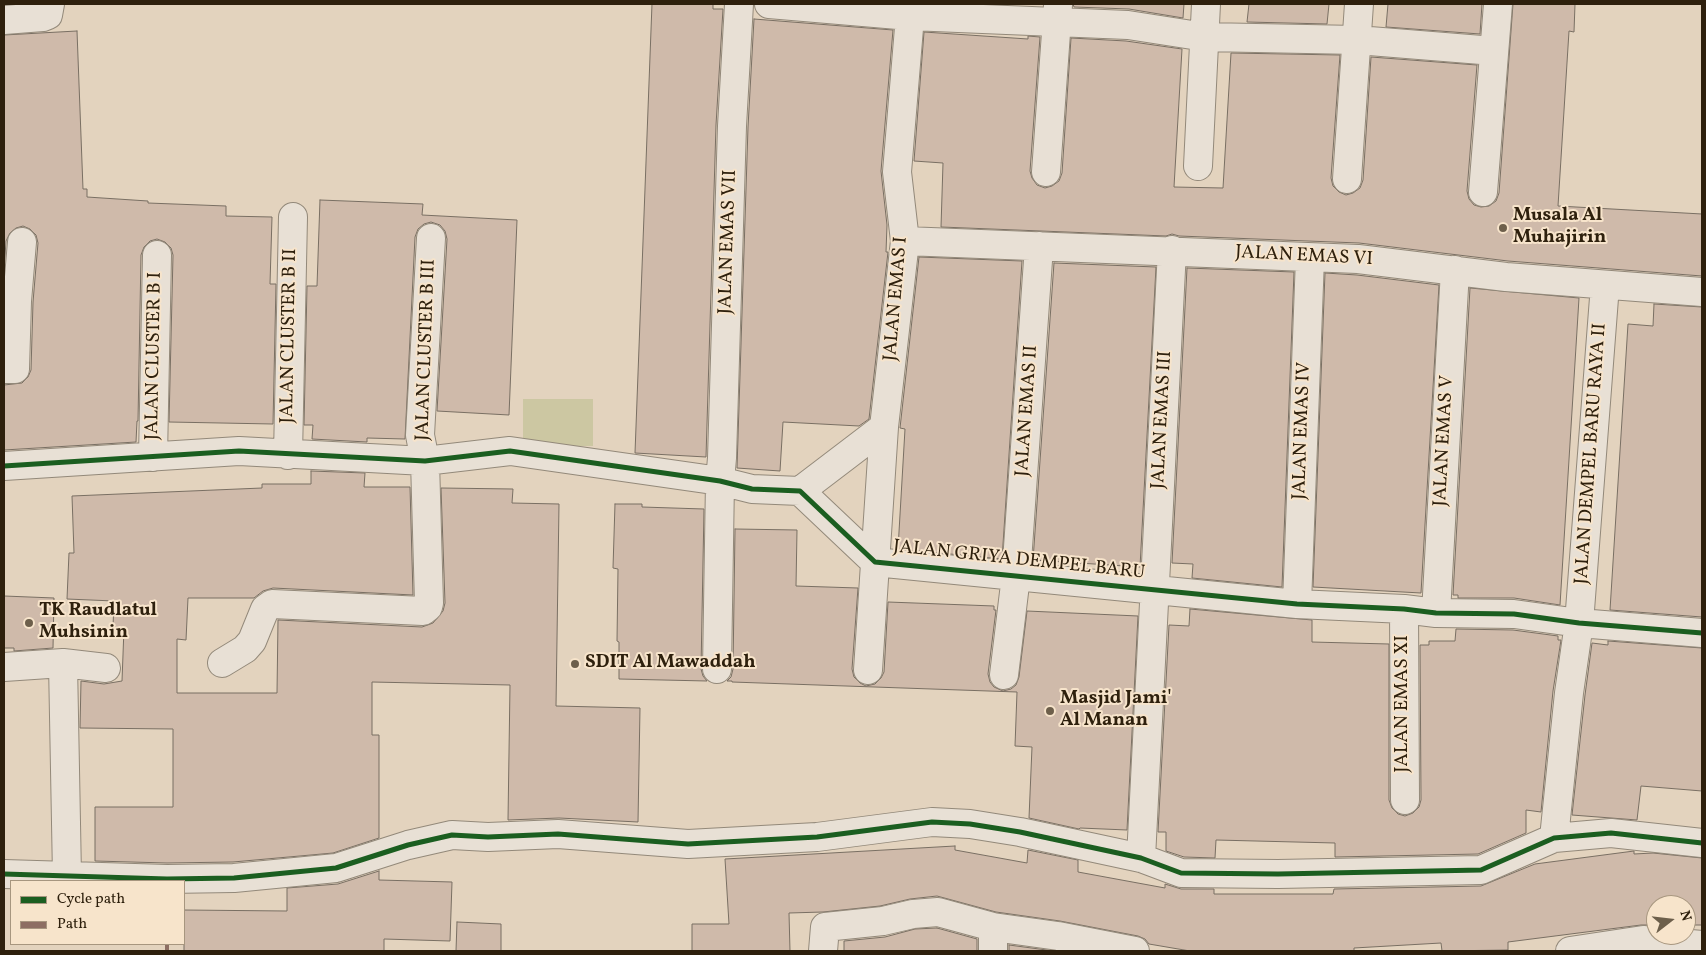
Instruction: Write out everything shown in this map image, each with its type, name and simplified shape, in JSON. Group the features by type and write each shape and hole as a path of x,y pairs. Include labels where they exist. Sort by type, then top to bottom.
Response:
{"street":[{"path":"4,20 43,17 48,15 50,4"},
{"name":"JALAN EMAS VII","path":"717,669 720,481 732,126 739,4"},
{"path":"769,4 910,10 1057,13 1205,37 1357,40 1494,51"},
{"path":"1198,166 1206,4"},
{"path":"1347,178 1359,4"},
{"path":"1483,192 1498,4"},
{"name":"JALAN EMAS I","path":"868,670 884,427 905,241 898,172 910,10"},
{"path":"1046,172 1057,13"},
{"name":"JALAN CLUSTER B II","path":"288,455 293,217"},
{"name":"JALAN CLUSTER B III","path":"222,662 245,649 252,641 265,609 272,604 423,611 428,607 425,461 420,435 431,238"},
{"name":"JALAN EMAS VI","path":"905,241 1172,250 1358,259 1506,277 1702,292"},
{"path":"4,369 15,369 17,300 22,242"},
{"name":"JALAN EMAS II","path":"1004,675 1016,576 1040,246"},
{"name":"JALAN EMAS III","path":"1142,858 1172,250"},
{"name":"JALAN CLUSTER B I","path":"153,458 157,255"},
{"name":"JALAN EMAS IV","path":"1297,604 1310,258"},
{"name":"JALAN EMAS V","path":"1436,613 1455,270"},
{"name":"JALAN DEMPEL BARU RAYA II","path":"1554,838 1569,693 1579,623 1605,284"},
{"path":"4,466 153,458 239,451 425,461 510,451 720,481 752,489 800,492 884,427"},
{"name":"JALAN GRIYA DEMPEL BARU","path":"800,492 874,562 1297,604 1404,609 1436,613 1514,614 1579,623 1702,633"},
{"name":"JALAN EMAS XI","path":"1404,609 1405,800"},
{"path":"63,663 67,876"},
{"path":"4,667 63,663 106,668"},
{"path":"4,874 167,879 234,878 336,868 408,845 452,835 488,837 558,834 688,844 817,837 932,822 978,825 1142,858 1181,873 1278,874 1481,870 1554,838 1611,833 1702,844"},
{"path":"823,951 825,926 883,921 913,914 938,912 993,939 1058,936 1129,951"},
{"path":"1570,951 1643,946 1702,945"}],"shaded area":[{"path":"523,399 593,399 593,446 523,446"}],"building":[{"path":"652,4 713,4 713,9 723,9 716,125 706,457 635,453"},
{"path":"1073,4 1184,4 1183,18 1129,9 1074,7"},
{"path":"1249,4 1329,4 1327,24 1247,22"},
{"path":"1388,4 1482,4 1480,34 1386,27"},
{"path":"1513,4 1575,4 1574,32 1569,31 1558,206 1702,214 1702,276 1508,261 1359,243 1179,236 1172,234 1166,236 941,227 943,163 914,161 924,32 1028,39 1028,36 1040,37 1030,171 1037,185 1045,188 1059,181 1062,173 1071,38 1126,41 1182,49 1174,187 1223,188 1231,53 1340,55 1331,178 1333,186 1339,192 1346,195 1360,188 1363,180 1371,57 1477,65 1467,191 1469,199 1474,205 1481,207 1489,206 1496,201 1499,193"},
{"path":"754,19 893,30 881,171 887,225 886,252 888,252 869,419 859,426 783,422 780,471 737,468 748,127"},
{"path":"77,31 83,189 87,189 87,197 148,201 148,203 226,206 226,216 272,217 270,284 276,284 273,424 169,422 173,255 171,248 165,242 157,239 150,241 144,247 141,255 136,442 4,450 4,385 22,383 28,377 31,370 33,302 38,243 36,235 30,229 23,226 16,228 10,233 6,241 4,272 4,35"},
{"path":"320,200 423,204 422,215 517,220 509,415 437,411 447,239 445,231 440,225 431,222 424,224 418,229 415,237 405,439 367,438 367,442 312,439 313,425 304,425 307,286 317,286"},
{"path":"919,257 1022,261 1002,559 898,549 905,429 900,428"},
{"path":"1054,263 1156,267 1140,567 1033,560"},
{"path":"1187,268 1294,272 1282,587 1192,578 1193,564 1172,563"},
{"path":"1325,273 1439,285 1421,593 1313,587"},
{"path":"1470,288 1579,298 1560,605 1514,598 1458,598 1458,595 1453,595"},
{"path":"1654,304 1702,307 1702,617 1610,610 1628,324 1653,326"},
{"path":"311,471 365,473 364,487 410,487 413,595 273,588 263,591 254,598 188,598 186,640 177,639 177,693 277,693 278,620 422,627 433,623 443,611 445,603 441,488 513,489 512,503 559,504 556,706 640,708 638,822 559,818 508,820 510,685 372,682 372,735 379,735 379,838 333,853 233,862 95,861 95,807 173,807 173,729 80,728 81,681 104,684 122,681 124,628 113,627 114,601 67,599 69,553 74,553 72,496 262,488 262,484 311,484"},
{"path":"615,504 642,504 642,507 704,509 701,669 707,681 619,679 619,642 617,641 618,569 613,568"},
{"path":"735,529 797,530 796,586 858,588 852,669 854,677 866,686 875,684 884,672 888,602 994,606 994,610 996,610 988,674 990,682 994,687 1003,691 1011,689 1016,685 1019,677 1027,611 1138,616 1127,830 1079,829 1029,818 1032,747 1015,746 1017,692 727,681 731,677 733,669"},
{"name":"TK Raudlatul Muhsinin","path":"4,596 54,598 53,648 14,651 14,648 4,648"},
{"path":"1190,609 1312,620 1312,642 1389,644 1389,800 1392,808 1398,814 1405,816 1413,813 1419,807 1421,800 1420,645 1429,645 1429,641 1455,641 1456,629 1513,630 1558,636 1558,640 1561,640 1553,691 1541,812 1526,810 1526,833 1478,854 1335,857 1335,843 1216,840 1215,858 1184,857 1166,851 1166,832 1158,832 1169,625 1189,626"},
{"path":"1608,641 1702,648 1702,791 1641,786 1637,820 1572,815 1592,643 1608,645"},
{"path":"955,846 955,850 1027,863 1028,850 1078,860 1078,872 1165,888 1165,884 1181,889 1214,889 1214,894 1333,894 1334,889 1481,886 1535,864 1634,851 1634,854 1653,853 1702,858 1702,925 1696,925 1696,895 1646,895 1646,925 1508,942 1508,950 1442,951 1441,943 1354,948 1354,951 1190,951 1149,944 1145,939 1138,936 1060,921 996,912 937,896 910,899 880,906 823,912 789,913 790,951 692,951 692,924 729,924 725,859"},
{"path":"379,871 379,880 452,882 450,941 384,939 384,951 184,951 185,910 287,911 287,888 338,884"},
{"path":"457,922 501,924 501,951 456,951"},
{"path":"937,928 977,939 977,951 844,951 844,941 885,937 915,929"},
{"path":"1009,945 1054,951 1009,951"}],"marked path":[{"path":"167,945 167,951"}],"cycle path":[{"path":"4,466 239,451 425,461 510,451 720,481 752,489 800,491 875,562 1297,604 1404,609 1436,613 1514,614 1579,623 1702,633"},
{"path":"4,874 167,879 234,878 336,868 408,845 452,835 488,837 558,834 688,844 817,837 932,822 970,824 1020,832 1141,858 1181,873 1278,874 1481,870 1554,838 1611,833 1702,843"}],"place":[{"name":"Musala Al Muhajirin","path":"1503,228"},
{"name":"TK Raudlatul Muhsinin","path":"29,623"},
{"name":"SDIT Al Mawaddah","path":"575,664"},
{"name":"Masjid Jami' Al Manan","path":"1050,711"}]}
